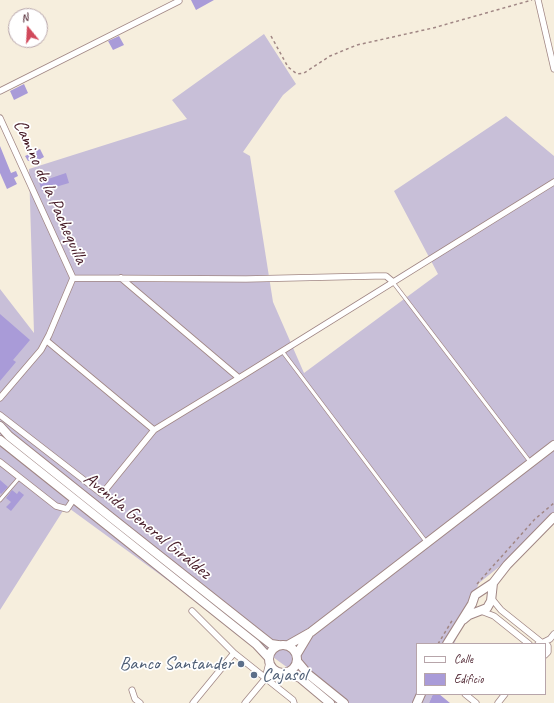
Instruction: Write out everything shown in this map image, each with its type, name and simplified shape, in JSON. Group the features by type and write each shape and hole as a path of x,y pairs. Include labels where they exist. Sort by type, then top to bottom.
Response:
{"main road":[{"name":"Avenida General Giráldez","path":"0,426 9,436 113,520 271,644 278,645"},
{"name":"Avenida General Giráldez","path":"0,440 73,500 256,644 269,660"},
{"path":"330,703 298,677 274,670 269,660 272,650 278,645 288,645 311,632 554,445"},
{"path":"447,643 457,620 472,604 477,590 493,583 517,554 554,517"},
{"path":"457,620 487,608 492,599 493,583"},
{"path":"477,590 487,594 492,599"},
{"path":"472,604 475,609 481,611"},
{"path":"284,672 293,669 297,657 311,632"},
{"path":"288,645 293,648 308,674 344,703"}],"street":[{"path":"538,0 553,66"},
{"path":"0,90 179,1"},
{"name":"Camino de la Pachequilla","path":"0,118 72,278"},
{"path":"1,414 102,494 154,430 392,281 554,182"},
{"path":"0,398 38,355 47,340 72,278 246,279 386,276 392,281"},
{"path":"121,278 239,378"},
{"path":"47,340 154,430"},
{"path":"1,465 62,509 67,509 73,500"},
{"path":"492,599 501,610 541,643 552,636"},
{"path":"192,611 234,653 293,701"},
{"path":"481,611 494,616 528,643"},
{"path":"546,654 548,652 552,636"},
{"path":"193,703 234,653"},
{"path":"245,703 265,679 269,660"},
{"path":"265,679 284,672"},
{"path":"132,690 135,699 140,703"},
{"path":"466,695 476,703"},
{"path":"498,703 505,695"}],"lane":[{"path":"392,281 531,463"},
{"path":"282,351 428,543"},
{"path":"0,500 19,478"}],"path":[{"path":"271,36 288,67 297,74 304,73 330,56 357,45 433,28 532,0"},
{"path":"477,590 530,524 554,503"},
{"path":"439,643 457,620"}],"shaded area":[{"path":"264,34 296,84 283,95 243,152 250,156 273,302 304,373 438,274 394,191 506,116 554,156 554,523 479,583 454,643 416,643 416,695 433,695 429,703 336,703 66,506 0,610 0,289 34,333 29,169 187,119 172,100"}],"building":[{"path":"191,0 214,0 196,10"},
{"path":"119,36 124,45 113,50 108,41"},
{"path":"24,84 28,93 14,100 10,91"},
{"path":"0,146 11,173 16,171 18,176 14,178 17,184 7,189 0,173"},
{"path":"40,149 44,157 33,163 31,160 28,161 25,156"},
{"path":"66,173 69,183 42,191 39,182"},
{"path":"0,314 30,340 13,360 16,362 0,381"},
{"path":"0,480 8,487 1,494 0,493"},
{"path":"12,490 17,494 19,491 24,495 11,511 6,507 11,502 6,498"},
{"path":"433,695 440,695 450,703 429,703"}],"place":[{"name":"Banco Santander","path":"241,664"},
{"name":"Cajasol","path":"254,675"}]}
